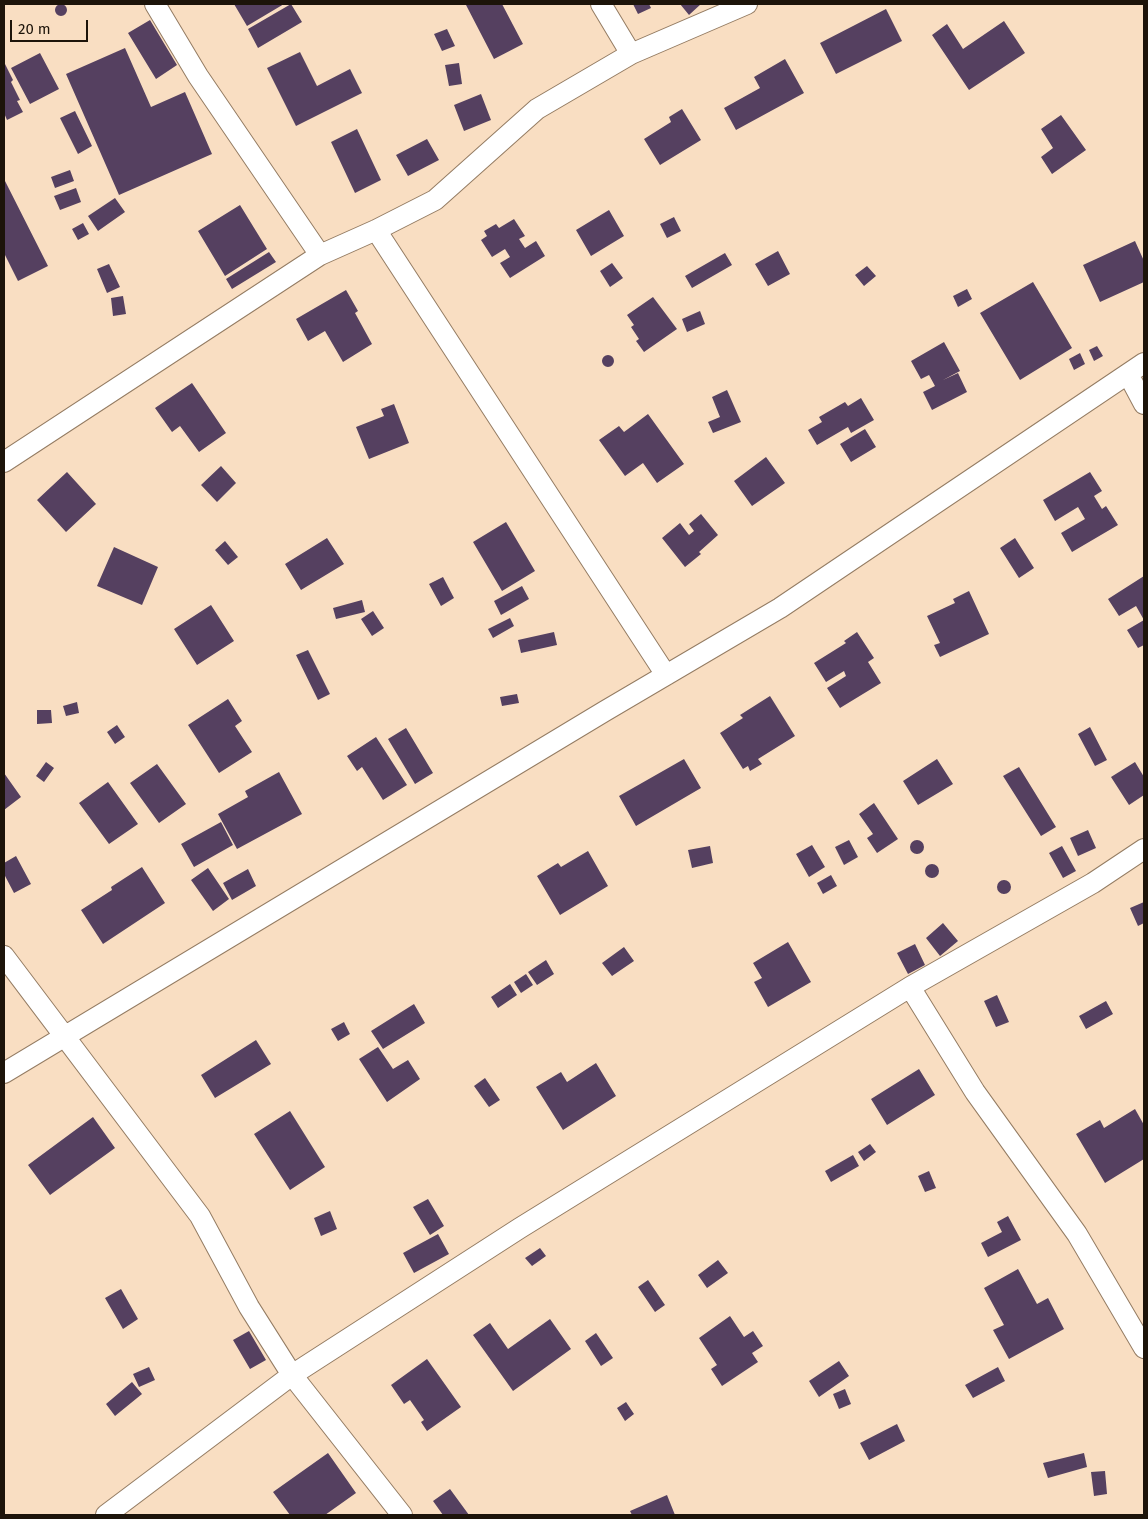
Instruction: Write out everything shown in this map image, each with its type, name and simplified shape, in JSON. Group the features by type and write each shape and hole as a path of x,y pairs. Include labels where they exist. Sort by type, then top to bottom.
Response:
{"street":[{"path":"155,4 198,76 320,256"},
{"path":"601,4 631,54"},
{"path":"4,462 320,256 435,200 537,110 631,54 747,4"},
{"path":"376,230 666,675"},
{"path":"4,1073 780,608 1136,369 1144,404"},
{"path":"106,1515 292,1375 520,1228 910,986 1093,883 1144,849"},
{"path":"4,956 200,1216 250,1307 292,1375 402,1515"},
{"path":"910,986 975,1092 1077,1234 1144,1348"}],"building":[{"path":"59,4 63,4 67,10 63,16 59,16 55,12 55,8"},
{"path":"234,4 284,4 247,26"},
{"path":"291,4 302,22 258,48 248,29"},
{"path":"502,4 523,44 494,59 466,5"},
{"path":"633,4 649,4 651,8 638,14"},
{"path":"680,4 701,4 689,15"},
{"path":"886,9 902,41 836,74 820,43"},
{"path":"150,20 177,65 156,79 128,33"},
{"path":"1004,21 1025,53 969,90 932,35 947,24 963,49"},
{"path":"447,29 455,46 442,51 434,34"},
{"path":"125,48 151,107 185,92 212,154 119,195 66,74"},
{"path":"300,52 317,86 350,69 362,93 296,126 267,68"},
{"path":"40,53 59,89 30,104 11,68"},
{"path":"785,59 804,93 736,130 724,108 760,88 754,77"},
{"path":"4,62 13,80 11,82 20,100 17,101 23,112 7,120 4,113"},
{"path":"459,63 462,84 449,86 445,65"},
{"path":"481,94 491,120 464,131 454,105"},
{"path":"682,109 701,140 660,165 644,139 671,122 669,117"},
{"path":"75,111 92,146 78,154 60,118"},
{"path":"1061,115 1086,150 1052,174 1041,157 1053,148 1041,129"},
{"path":"357,129 381,180 355,193 331,142"},
{"path":"427,139 439,160 408,176 396,155"},
{"path":"70,170 74,181 55,188 51,177"},
{"path":"4,179 48,266 18,281 4,253"},
{"path":"76,188 81,202 60,210 54,196"},
{"path":"115,198 125,212 98,231 88,216"},
{"path":"240,205 267,249 225,276 198,231"},
{"path":"609,210 624,236 591,256 576,230"},
{"path":"674,217 681,231 667,238 660,224"},
{"path":"514,219 525,236 519,239 525,248 536,241 545,256 510,278 500,263 510,257 505,249 492,257 481,240 487,236 484,231 496,224 499,228"},
{"path":"83,223 89,234 78,240 72,229"},
{"path":"1135,241 1144,261 1144,282 1100,302 1083,265"},
{"path":"778,251 790,274 768,286 755,264"},
{"path":"269,252 276,262 232,289 226,279"},
{"path":"725,253 732,265 692,288 685,276"},
{"path":"612,263 623,278 610,287 600,271"},
{"path":"109,264 120,287 107,293 97,269"},
{"path":"867,266 876,276 864,286 855,275"},
{"path":"1033,282 1072,348 1020,380 980,313"},
{"path":"967,289 972,299 958,307 953,296"},
{"path":"346,290 358,311 355,313 372,344 343,362 325,331 308,341 296,319"},
{"path":"123,296 126,314 113,316 111,298"},
{"path":"653,297 677,329 644,352 636,341 639,339 631,327 634,325 627,315"},
{"path":"700,311 705,324 687,332 682,319"},
{"path":"944,342 960,371 943,380 958,373 967,392 932,410 923,392 935,386 929,375 921,379 911,361"},
{"path":"1097,346 1103,356 1094,361 1089,350"},
{"path":"1080,353 1085,364 1074,370 1069,359"},
{"path":"606,355 610,355 614,361 610,367 606,367 602,363 602,359"},
{"path":"192,383 226,433 199,452 180,426 172,432 155,408"},
{"path":"727,390 741,422 713,433 708,422 720,417 712,397"},
{"path":"861,398 874,420 851,433 848,427 817,445 808,430 822,422 819,417 845,402 848,406"},
{"path":"394,404 409,443 369,459 356,427 384,416 381,409"},
{"path":"648,414 684,464 657,483 643,463 625,476 599,440 619,426 624,432"},
{"path":"865,429 876,447 851,462 840,444"},
{"path":"766,457 785,483 752,506 734,481"},
{"path":"221,466 236,483 217,502 201,485"},
{"path":"67,472 96,504 66,532 37,500"},
{"path":"1090,472 1102,491 1094,496 1102,509 1106,506 1118,525 1072,552 1061,533 1085,519 1078,507 1055,521 1043,500"},
{"path":"701,514 718,535 699,552 701,554 685,567 662,538 680,523 689,535 694,531 689,524"},
{"path":"506,522 535,571 502,591 473,542"},
{"path":"327,538 344,564 301,590 285,564"},
{"path":"1015,538 1034,568 1019,578 1000,548"},
{"path":"225,541 238,557 228,565 215,550"},
{"path":"114,547 158,567 142,605 97,586"},
{"path":"1144,576 1144,620 1136,606 1119,616 1108,599"},
{"path":"443,577 454,598 441,606 429,584"},
{"path":"522,586 529,599 501,615 494,601"},
{"path":"969,591 989,634 940,657 934,645 940,643 927,616 955,603 953,599"},
{"path":"362,600 365,612 336,619 333,608"},
{"path":"211,605 234,641 197,665 174,629"},
{"path":"373,611 384,628 372,636 361,619"},
{"path":"510,618 514,626 493,638 488,629"},
{"path":"1144,620 1144,645 1138,648 1127,630"},
{"path":"554,632 557,645 521,653 518,640"},
{"path":"857,632 874,658 868,662 881,683 840,708 827,688 846,676 844,671 826,682 814,663 846,643 844,641"},
{"path":"308,650 330,694 318,700 296,655"},
{"path":"517,694 519,703 502,706 500,697"},
{"path":"770,696 795,736 758,759 762,764 750,771 748,766 743,769 720,733 743,718 740,715"},
{"path":"228,699 242,721 235,726 252,752 219,773 188,725"},
{"path":"77,702 79,713 66,716 63,706"},
{"path":"37,710 51,710 52,723 37,724"},
{"path":"117,725 125,737 115,744 107,732"},
{"path":"1090,727 1107,760 1095,766 1078,734"},
{"path":"406,728 433,773 415,784 388,739"},
{"path":"376,737 407,785 383,800 362,767 357,771 347,756"},
{"path":"684,759 701,788 636,826 619,796"},
{"path":"937,759 953,784 918,805 903,781"},
{"path":"46,762 54,768 44,782 36,776"},
{"path":"1135,762 1144,777 1144,795 1129,805 1111,777"},
{"path":"157,764 186,804 159,823 130,783"},
{"path":"1019,767 1056,827 1041,836 1003,776"},
{"path":"279,772 302,814 237,849 218,814 248,797 245,791"},
{"path":"4,773 21,797 4,810"},
{"path":"108,782 138,824 109,844 79,803"},
{"path":"874,803 898,839 877,853 867,838 873,834 859,814"},
{"path":"221,822 233,845 194,867 181,844"},
{"path":"1088,830 1096,848 1078,856 1070,838"},
{"path":"849,840 858,857 844,865 835,847"},
{"path":"914,840 920,840 924,847 920,854 914,854 910,850 910,844"},
{"path":"812,845 825,867 809,877 796,854"},
{"path":"710,846 713,863 692,868 688,850"},
{"path":"1062,846 1076,871 1063,878 1049,853"},
{"path":"588,851 608,886 560,915 537,876 558,863 561,867"},
{"path":"16,856 31,884 14,893 4,874 4,863"},
{"path":"929,864 935,864 939,871 935,878 929,878 925,874 925,868"},
{"path":"142,867 165,903 103,944 81,910 112,890 111,887"},
{"path":"208,868 229,899 213,911 191,880"},
{"path":"248,869 256,886 232,900 223,883"},
{"path":"831,875 837,886 823,894 817,883"},
{"path":"1001,880 1007,880 1011,887 1007,894 1001,894 997,890 997,884"},
{"path":"1144,902 1144,923 1138,926 1130,908"},
{"path":"943,923 958,941 940,956 926,938"},
{"path":"788,942 811,982 768,1007 754,982 762,978 753,963"},
{"path":"915,944 925,965 908,974 897,953"},
{"path":"624,947 634,961 612,976 602,963"},
{"path":"546,960 554,974 537,985 528,972"},
{"path":"526,974 533,985 521,993 514,982"},
{"path":"510,984 517,995 498,1008 491,997"},
{"path":"997,995 1009,1022 996,1027 984,1001"},
{"path":"1106,1001 1113,1014 1086,1029 1079,1016"},
{"path":"414,1004 425,1023 383,1049 371,1031"},
{"path":"344,1022 350,1034 338,1041 331,1029"},
{"path":"256,1040 271,1064 215,1098 201,1075"},
{"path":"378,1047 393,1069 408,1060 420,1079 387,1102 359,1059"},
{"path":"596,1063 616,1096 563,1130 536,1087 561,1072 567,1082"},
{"path":"919,1069 935,1095 887,1125 871,1099"},
{"path":"485,1078 500,1100 489,1107 474,1086"},
{"path":"1135,1109 1144,1125 1144,1159 1105,1183 1076,1134 1100,1120 1104,1128"},
{"path":"290,1111 325,1167 290,1190 254,1134"},
{"path":"93,1117 115,1148 50,1195 28,1165"},
{"path":"870,1144 876,1152 864,1161 858,1152"},
{"path":"853,1155 859,1166 831,1182 825,1171"},
{"path":"929,1171 936,1188 925,1192 918,1176"},
{"path":"428,1199 444,1226 430,1235 413,1207"},
{"path":"330,1211 337,1229 321,1236 314,1218"},
{"path":"1008,1216 1021,1240 988,1257 981,1243 1002,1232 997,1222"},
{"path":"438,1234 449,1254 414,1273 403,1253"},
{"path":"540,1248 546,1256 532,1266 525,1258"},
{"path":"718,1260 728,1273 707,1288 698,1275"},
{"path":"1018,1269 1037,1304 1048,1298 1064,1329 1009,1359 993,1330 1004,1325 984,1288"},
{"path":"648,1280 665,1305 655,1312 638,1287"},
{"path":"121,1289 138,1319 123,1329 105,1298"},
{"path":"730,1316 744,1337 753,1331 763,1346 752,1353 758,1362 722,1386 711,1369 717,1365 699,1338"},
{"path":"550,1319 571,1349 513,1391 473,1335 490,1323 508,1349"},
{"path":"249,1331 266,1360 250,1369 233,1340"},
{"path":"596,1333 613,1358 601,1366 585,1341"},
{"path":"427,1359 461,1407 427,1431 421,1422 424,1420 410,1400 404,1404 391,1385"},
{"path":"839,1361 849,1376 819,1397 809,1381"},
{"path":"149,1367 155,1380 139,1387 133,1374"},
{"path":"998,1367 1005,1381 973,1398 965,1385"},
{"path":"132,1382 142,1394 115,1416 106,1404"},
{"path":"845,1389 851,1404 839,1409 833,1394"},
{"path":"626,1402 634,1414 625,1421 617,1408"},
{"path":"897,1424 905,1441 869,1460 860,1443"},
{"path":"328,1453 356,1493 325,1515 290,1515 273,1492"},
{"path":"1084,1453 1087,1467 1048,1478 1043,1463"},
{"path":"1105,1471 1107,1494 1094,1496 1091,1472"},
{"path":"450,1489 469,1515 443,1515 433,1501"},
{"path":"667,1495 675,1515 632,1515 630,1511"}]}
